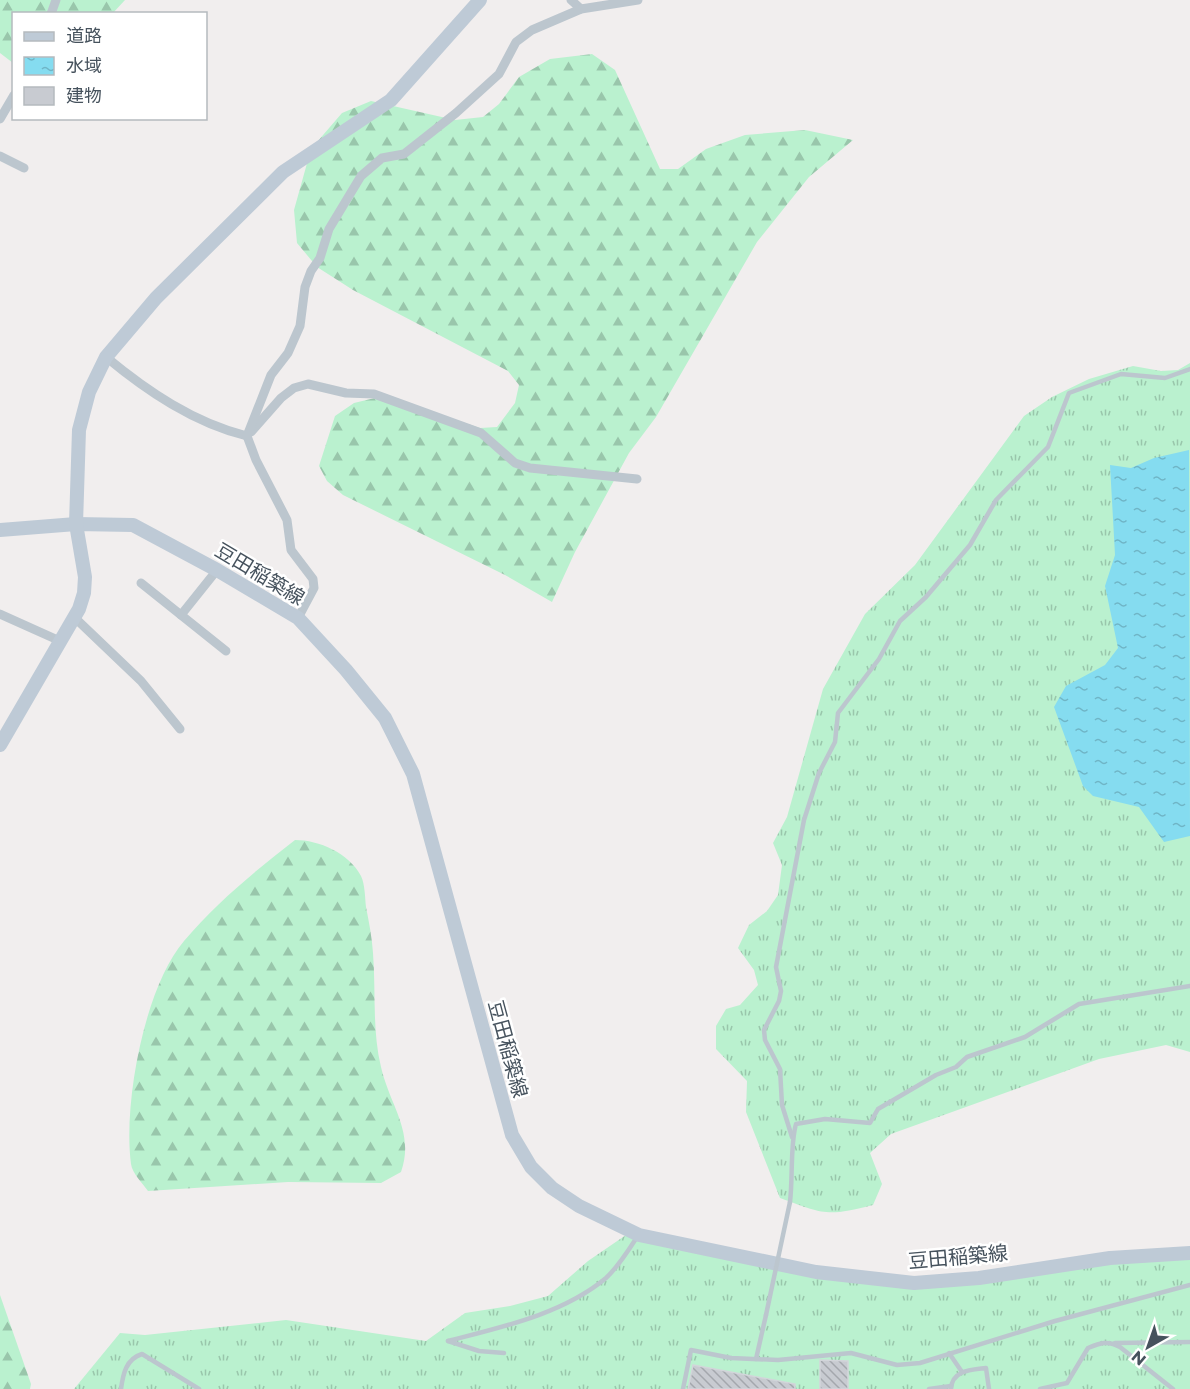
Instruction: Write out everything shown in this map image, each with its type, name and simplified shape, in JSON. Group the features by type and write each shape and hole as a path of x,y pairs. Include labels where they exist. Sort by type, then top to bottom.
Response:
{"main road":[{"path":"0,745 74,617 84,593 85,577 76,524 79,430 89,392 106,357 156,298 283,172 391,99 480,0"},
{"name":"豆田稲築線","path":"0,530 76,524 133,525 217,570 298,618 385,718 413,774 512,1135 531,1167 552,1188 579,1206 639,1235 816,1272 914,1283 979,1278 1110,1258 1190,1253"}],"street":[{"path":"571,0 581,9"},
{"path":"298,618 314,588 314,579 291,550 287,520 256,460 247,436 271,375 288,352 300,326 306,287 311,271 320,258 329,229 361,176 382,158 404,154 456,113 499,74 523,36 581,9 638,0"},
{"path":"0,119 12,99"},
{"path":"0,156 24,168"},
{"path":"106,357 136,381 178,407 221,430 247,436"},
{"path":"247,436 281,398 294,388 308,384 346,393 374,394 481,433 508,459 530,468 637,478"},
{"path":"181,615 217,570"},
{"path":"141,583 226,651"},
{"path":"0,614 60,641"},
{"path":"74,617 141,681 180,729"}],"lane":[{"path":"756,1359 790,1202 794,1170 792,1137 782,1105 780,1069 765,1040 764,1030 779,1001 781,991 776,967 804,820 819,773 835,742 838,713 879,659 900,621 926,597 970,545 996,500 1048,447 1069,393 1121,374 1166,378 1190,369"},
{"path":"792,1137 796,1124 810,1120 870,1123 878,1109 936,1075 956,1067 967,1057 1025,1037 1079,1004 1190,986"},
{"path":"504,1353 479,1351 448,1341 510,1325 569,1302 606,1277 639,1235"},
{"path":"683,1389 691,1350 732,1358 756,1359 851,1353 897,1365 920,1363 1055,1321 1190,1284"},
{"path":"1113,1342 1173,1389"},
{"path":"1040,1389 1067,1383 1088,1347 1113,1342 1190,1342"},
{"path":"949,1353 962,1372"},
{"path":"121,1389 127,1365 134,1356 142,1354 199,1389"},
{"path":"929,1389 951,1388 962,1372 986,1368 988,1389"}],"green space":[{"path":"0,0 125,0 114,12 12,12 12,62 0,53"},
{"path":"592,54 615,70 660,169 678,169 706,149 745,135 805,130 853,140 809,177 757,242 656,417 629,453 575,552 552,602 505,575 343,495 327,481 319,466 335,416 354,403 383,396 480,428 497,427 515,403 519,385 508,371 353,290 317,267 297,243 294,210 311,149 342,113 371,101 455,120 483,117 499,104 519,77 550,59"},
{"path":"1190,363 1190,1052 1166,1045 1099,1059 891,1134 870,1153 882,1184 873,1205 845,1211 825,1212 806,1208 780,1198 746,1112 747,1081 716,1049 716,1026 726,1009 740,1005 758,985 754,970 738,948 749,925 767,911 778,895 782,865 773,843 787,817 823,689 865,614 915,565 1024,416 1052,397 1089,379 1133,366 1161,371 1178,370"},
{"path":"295,840 314,842 332,849 356,868 362,879 373,947 378,1053 385,1081 400,1119 405,1144 405,1158 401,1172 381,1183 288,1182 148,1191 131,1164 130,1111 139,1048 158,987 170,962 196,927 236,888"},
{"path":"626,1235 913,1289 1118,1262 1190,1258 1190,1389 74,1389 120,1333 145,1335 286,1320 426,1341 465,1313 510,1306 548,1296 588,1261"},
{"path":"0,1295 31,1384 30,1389 0,1389"}],"water":[{"path":"1189,450 1190,836 1164,842 1139,807 1093,796 1083,786 1054,707 1066,686 1105,665 1118,648 1105,586 1115,555 1110,465 1131,468 1154,458"}],"building":[{"path":"820,1360 848,1361 848,1389 820,1389"},
{"path":"693,1365 795,1384 795,1389 688,1389"}]}
